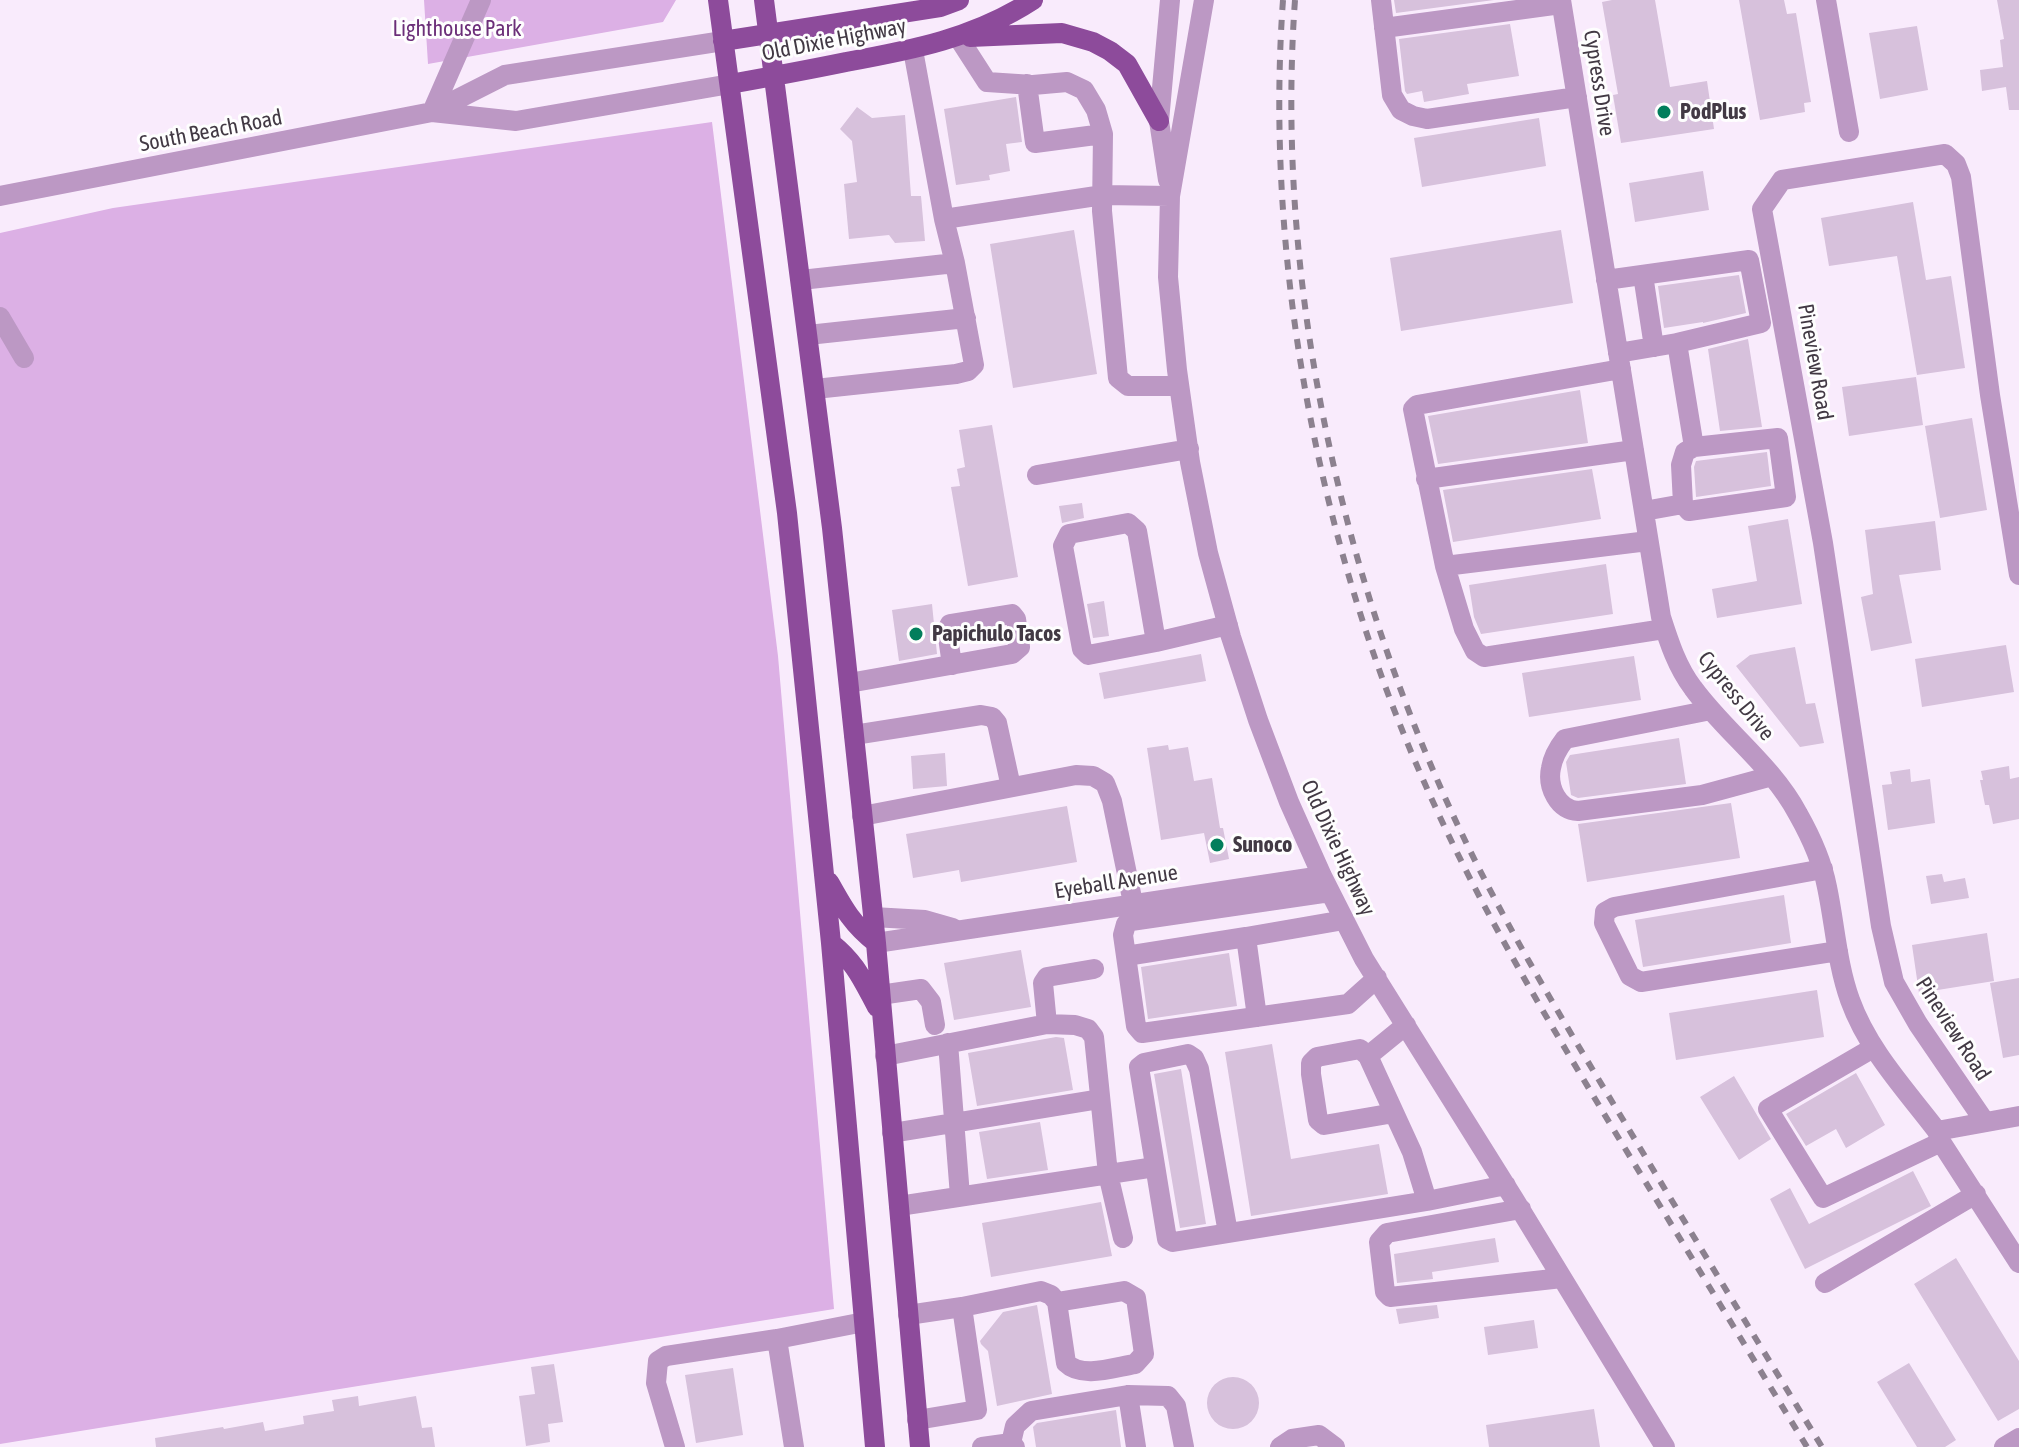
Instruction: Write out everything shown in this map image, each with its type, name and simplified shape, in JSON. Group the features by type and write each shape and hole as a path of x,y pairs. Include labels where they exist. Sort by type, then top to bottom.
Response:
{"main road":[{"path":"718,0 787,513 831,943 875,1447"},
{"path":"764,0 815,389 849,683 876,943 920,1447"},
{"name":"Old Dixie Highway","path":"723,41 940,7 959,0"},
{"name":"Old Dixie Highway","path":"730,84 913,50 958,37 1033,0"},
{"path":"958,37 1062,33 1093,42 1127,64 1159,121"},
{"path":"824,871 847,915 876,943"},
{"path":"831,943 847,956 858,971 882,1018"}],"street":[{"path":"432,112 481,0"},
{"name":"Old Dixie Highway","path":"1170,0 1159,121 1170,196"},
{"path":"1192,75 1190,39 1193,0"},
{"name":"Old Dixie Highway","path":"1204,0 1170,196 1168,277 1179,386 1208,553 1258,720 1289,802 1364,959 1665,1447"},
{"path":"1381,0 1392,95 1401,110 1413,116 1427,119 1577,97"},
{"path":"1826,0 1849,132"},
{"path":"1384,28 1561,2"},
{"name":"Cypress Drive","path":"1561,2 1664,629 1676,660 1691,686 1772,776 1796,810 1823,869 1850,1000 1873,1048 1939,1136 2015,1264"},
{"path":"958,37 987,82 1067,82 1084,90 1096,110 1103,134 1102,211 1118,378 1128,386 1179,386"},
{"name":"South Beach Road","path":"0,196 432,112 505,75 723,41"},
{"path":"815,389 956,374 968,371 974,365 913,50"},
{"name":"South Beach Road","path":"432,112 516,121 730,84"},
{"path":"1027,84 1035,143 1103,134"},
{"name":"Pineview Road","path":"1985,1122 1918,1024 1894,982 1887,956 1823,543 1762,209 1782,180 1945,154 1956,164 1961,177 1990,395 2019,575"},
{"path":"944,219 1103,195 1170,196"},
{"path":"1606,280 1749,260 1761,323 1654,347 1619,361 1417,405 1413,409 1445,566 1464,629 1475,651 1484,657 1664,629"},
{"path":"801,280 955,263"},
{"path":"1643,275 1654,347"},
{"path":"0,317 24,358"},
{"path":"808,335 966,318"},
{"path":"1677,343 1694,447"},
{"path":"1778,438 1786,497 1689,511 1683,504 1681,465 1685,452 1694,447 1778,438"},
{"path":"1037,475 1189,449"},
{"path":"1426,479 1634,450"},
{"path":"1644,511 1683,504"},
{"path":"1156,642 1137,531 1128,523 1069,534 1063,546 1082,649 1088,655 1156,642 1228,625"},
{"path":"1445,566 1648,541"},
{"path":"849,683 952,665"},
{"path":"1711,710 1565,739 1557,749 1550,775 1557,801 1568,811 1578,811 1702,795 1772,776"},
{"path":"854,735 981,715 992,717 997,723 1011,787"},
{"path":"862,816 1076,775 1093,776 1105,783 1112,801 1133,903"},
{"path":"1823,869 1614,907 1605,912 1604,923 1630,976 1641,982 1838,951"},
{"name":"Eyeball Avenue","path":"876,943 1278,883 1326,884"},
{"path":"1326,884 1126,924 1123,935 1136,1026 1142,1033 1348,1004 1377,978"},
{"name":"Eyeball Avenue","path":"873,917 925,920 961,930"},
{"path":"1126,956 1344,920"},
{"path":"1246,937 1257,1017"},
{"path":"1047,1024 1043,983 1047,977 1094,969"},
{"path":"880,995 921,989 931,1002 935,1025"},
{"path":"885,1056 1047,1024 1088,1029 1094,1037 1108,1174 1123,1238"},
{"path":"1368,1056 1406,1025"},
{"path":"948,1043 960,1196"},
{"path":"1873,1048 1768,1109 1823,1198 1939,1136 1985,1122 2019,1116"},
{"path":"1394,1113 1324,1125 1318,1120 1311,1063 1317,1057 1360,1049 1368,1056 1412,1152 1427,1201"},
{"path":"1228,1233 1199,1069 1194,1058 1188,1054 1144,1063 1139,1067 1155,1167 1167,1239 1173,1242 1427,1201 1506,1185"},
{"path":"892,1133 1100,1099"},
{"path":"899,1206 1155,1167"},
{"path":"1825,1283 1976,1194"},
{"path":"1521,1209 1387,1233 1379,1242 1385,1292 1390,1297 1562,1278"},
{"path":"908,1315 1041,1291 1057,1302 1066,1363 1073,1370 1085,1372 1135,1364 1144,1354 1136,1298 1124,1291 1057,1302"},
{"path":"917,1420 977,1410 962,1307"},
{"path":"675,1447 656,1383 658,1361 666,1356 864,1322"},
{"path":"777,1339 794,1447"},
{"path":"1128,1395 1136,1447"},
{"path":"982,1447 1013,1445 1015,1426 1031,1411 1128,1395 1168,1396 1176,1406 1184,1447"},
{"path":"1280,1447 1292,1439 1319,1435 1335,1447"},
{"path":"2004,1447 2019,1438"}],"green space":[{"name":"Lighthouse Park","path":"424,0 676,0 663,22 428,64"},
{"path":"712,122 778,656 834,1309 0,1444 0,233 113,208"}],"building":[{"path":"1394,0 1494,0 1396,13"},
{"path":"1655,0 1670,87 1707,81 1714,129 1621,143 1613,95 1618,94 1602,2"},
{"path":"1739,0 1784,0 1787,14 1796,13 1811,102 1804,103 1805,112 1760,120"},
{"path":"1997,0 2019,0 2019,110 2009,110 2006,87 1982,91 1980,70 2003,67 2000,40 2004,39"},
{"path":"1510,24 1519,76 1467,84 1469,94 1424,102 1422,91 1407,94 1405,91 1399,39"},
{"path":"1917,26 1928,90 1880,99 1869,33"},
{"path":"1016,97 1022,142 1006,144 1010,171 989,175 990,180 956,185 944,109"},
{"path":"857,107 872,118 905,115 911,196 921,196 925,241 895,243 889,235 849,239 844,184 857,182 852,141 840,129"},
{"path":"1539,118 1546,166 1422,187 1414,138"},
{"path":"1703,171 1709,210 1635,222 1629,183"},
{"path":"1913,202 1926,280 1951,276 1965,368 1917,375 1897,256 1829,266 1821,218"},
{"path":"1074,230 1097,374 1013,388 990,244"},
{"path":"1561,230 1573,303 1401,331 1390,258"},
{"path":"1739,275 1746,313 1664,328 1658,286"},
{"path":"1748,339 1762,427 1720,431 1708,349"},
{"path":"1916,377 1923,425 1849,436 1842,387"},
{"path":"1580,390 1588,443 1438,464 1428,416"},
{"path":"1972,418 1987,510 1940,518 1925,426"},
{"path":"992,425 1018,577 968,586 951,487 960,486 957,469 965,467 959,430"},
{"path":"1767,452 1771,486 1696,497 1696,461"},
{"path":"1592,469 1601,519 1453,542 1443,490"},
{"path":"1082,503 1084,518 1062,523 1059,506"},
{"path":"1788,519 1802,604 1717,618 1712,589 1757,581 1748,526"},
{"path":"1935,521 1941,570 1899,575 1912,643 1871,651 1861,597 1873,594 1865,530"},
{"path":"1606,564 1613,614 1481,634 1474,617 1469,585"},
{"path":"1104,601 1109,636 1093,638 1087,604"},
{"name":"Papichulo Tacos","path":"932,604 937,654 899,661 892,610"},
{"path":"2006,645 2014,692 1922,707 1915,659"},
{"path":"1795,647 1806,704 1815,703 1824,743 1800,747 1736,666 1750,655"},
{"path":"1201,654 1206,681 1104,699 1099,673"},
{"path":"1634,656 1641,700 1529,717 1522,673"},
{"path":"1679,738 1686,784 1578,798 1571,795 1566,762 1570,755"},
{"path":"1168,745 1169,750 1188,747 1194,781 1212,778 1220,828 1223,828 1229,859 1210,863 1204,833 1161,840 1147,748"},
{"path":"945,753 947,786 913,789 911,756"},
{"path":"2009,766 2010,779 2019,777 2019,819 1993,824 1989,805 1985,805 1981,771"},
{"path":"1910,769 1911,782 1930,779 1935,823 1888,830 1882,785 1892,784 1890,772"},
{"path":"1731,803 1740,858 1587,882 1578,824"},
{"path":"1067,806 1077,862 961,882 959,870 913,878 906,834"},
{"path":"1942,874 1944,882 1965,878 1969,898 1931,904 1926,876"},
{"path":"1784,895 1791,943 1643,967 1635,920"},
{"path":"1987,933 1994,981 1919,993 1912,945"},
{"path":"1021,950 1031,1007 954,1020 944,963"},
{"path":"1229,953 1237,1006 1148,1019 1141,967"},
{"path":"2019,978 2019,1055 2003,1058 1990,983"},
{"path":"1817,990 1824,1037 1676,1060 1669,1013"},
{"path":"1064,1038 1073,1090 977,1106 968,1053"},
{"path":"1272,1044 1291,1159 1379,1144 1388,1194 1251,1216 1225,1052"},
{"path":"1181,1069 1206,1224 1180,1228 1154,1074"},
{"path":"1856,1073 1885,1125 1846,1148 1836,1129 1806,1146 1786,1114"},
{"path":"1734,1076 1771,1139 1739,1160 1700,1097"},
{"path":"1040,1122 1048,1170 987,1179 979,1132"},
{"path":"1913,1171 1931,1206 1805,1269 1770,1199 1790,1188 1809,1224"},
{"path":"1101,1202 1112,1256 991,1277 982,1223"},
{"path":"1495,1238 1499,1262 1432,1272 1433,1279 1397,1283 1394,1254"},
{"path":"1956,1258 2019,1361 2019,1409 1998,1421 1914,1284"},
{"path":"1037,1305 1052,1394 997,1406 988,1351 980,1341 1003,1312"},
{"path":"1437,1305 1439,1318 1399,1324 1396,1309"},
{"path":"1534,1320 1538,1348 1488,1355 1484,1327"},
{"path":"1909,1363 1956,1440 1945,1447 1917,1447 1877,1382"},
{"path":"554,1364 563,1422 548,1424 550,1442 526,1446 519,1396 535,1394 531,1367"},
{"path":"733,1368 743,1435 696,1443 685,1375"},
{"path":"1233,1377 1252,1384 1259,1403 1252,1422 1233,1429 1214,1422 1207,1403 1214,1384"},
{"path":"358,1396 359,1406 416,1396 422,1428 432,1427 435,1447 156,1447 155,1438 223,1427 263,1422 265,1431 304,1424 303,1416 334,1411 332,1400"},
{"path":"1594,1409 1600,1447 1489,1447 1486,1425"},
{"path":"1116,1410 1121,1447 1036,1447 1033,1427 1037,1423"}],"railway":[{"path":"1283,0 1279,99 1282,199 1292,300 1307,401 1328,500 1355,598 1388,693 1446,830 1516,964 1807,1447"},
{"path":"1295,0 1291,98 1294,198 1304,297 1319,397 1367,592 1399,686 1456,822 1524,953 1822,1447"}],"place":[{"name":"PodPlus","path":"1664,112"},
{"name":"Papichulo Tacos","path":"916,634"},
{"name":"Sunoco","path":"1217,845"}]}
